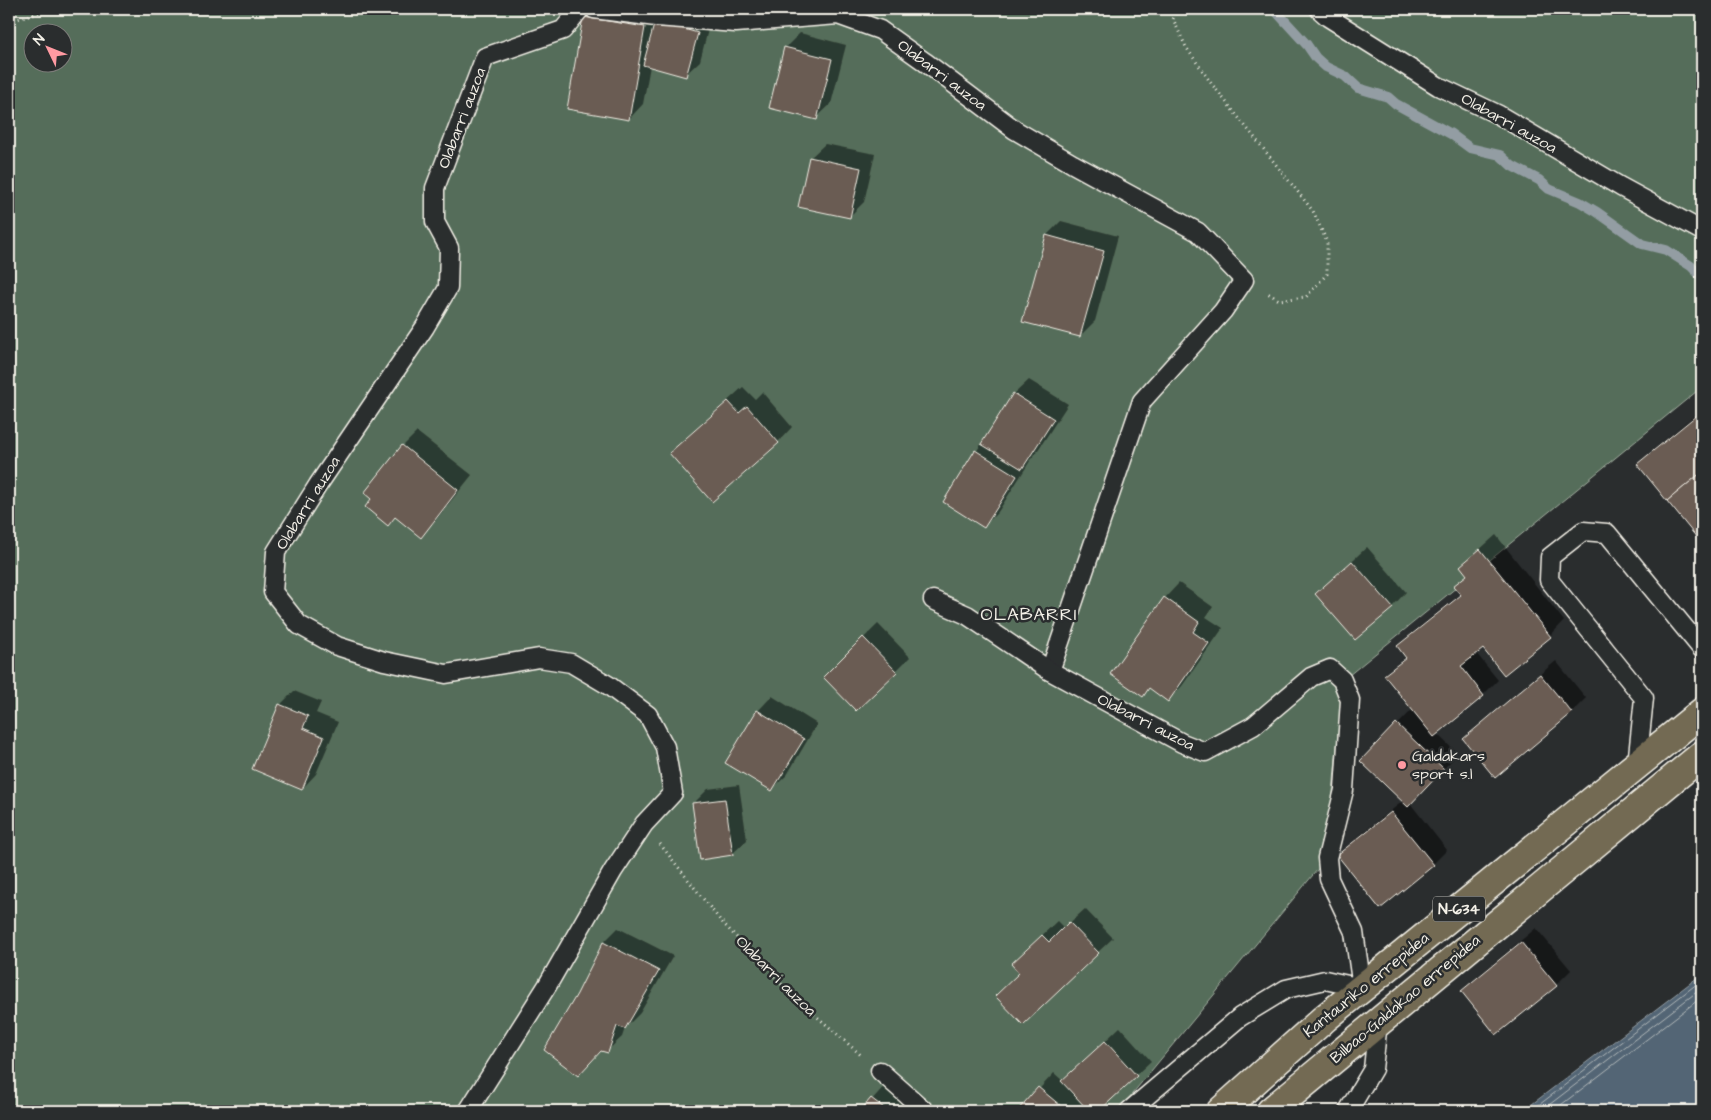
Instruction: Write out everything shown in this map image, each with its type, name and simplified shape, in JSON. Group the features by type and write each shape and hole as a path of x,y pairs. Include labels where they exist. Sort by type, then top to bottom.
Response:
{"highway":[{"name":"Kantauriko errepidea","path":"1221,1111 1325,1018 1702,712"},
{"name":"Bilbao-Galdakao errepidea","path":"1271,1111 1702,755"}],"lane":[{"name":"Olabarri auzoa","path":"468,1111 547,986 613,871 644,824 673,793 665,747 648,715 608,685 571,663 539,658 446,674 384,661 338,646 299,624 274,592 276,552 318,485 425,327 448,288 449,248 435,222 435,188 485,58 563,30 580,9"},
{"name":"Olabarri auzoa","path":"594,9 656,17 736,23 838,15 880,30 1015,130 1198,232 1244,280"},
{"name":"Olabarri auzoa","path":"1319,9 1328,17 1438,86 1499,115 1621,187 1702,231"},
{"path":"1050,671 1142,400 1223,311 1244,280"},
{"path":"1637,766 1644,698 1549,580 1550,557 1584,531 1607,534 1702,649"},
{"name":"Olabarri auzoa","path":"933,600 966,615 1050,671 1182,743 1205,752 1253,726 1311,676 1330,668 1342,680 1350,700 1344,790 1327,858 1329,879 1354,932 1362,988"},
{"path":"1129,1111 1240,1017 1286,989 1326,980 1362,988"},
{"path":"1348,1111 1373,1069 1378,1021"},
{"path":"880,1071 925,1111"}],"path":[{"path":"9,21 36,14 45,9"},
{"path":"1178,9 1173,19 1186,47 1210,84 1313,211 1327,242 1327,274 1306,298 1279,300 1244,280"},
{"name":"Olabarri auzoa","path":"644,824 727,927 789,992 880,1071"}],"green space":[{"path":"9,9 1702,9 1702,387 1343,680 1327,858 1118,1111 9,1111"}],"water":[{"path":"1702,974 1702,1111 1523,1111"}],"building":[{"path":"583,17 645,27 629,120 567,109"},
{"path":"655,21 698,33 686,77 643,65"},
{"path":"784,47 832,59 817,120 769,108"},
{"path":"809,157 861,168 850,218 798,207"},
{"path":"1046,235 1104,251 1080,337 1022,322"},
{"path":"1013,393 1054,419 1022,469 981,444"},
{"path":"728,401 739,413 747,406 779,443 712,502 669,453"},
{"path":"1702,411 1702,472 1667,501 1637,464"},
{"path":"402,445 458,490 421,538 395,517 388,526 365,507 371,499 364,493"},
{"path":"975,450 1017,476 984,528 943,502"},
{"path":"1702,472 1702,544 1667,501"},
{"path":"1480,549 1551,637 1504,675 1483,649 1461,666 1484,696 1434,737 1384,675 1406,658 1397,646 1461,595 1453,586 1467,575 1460,566"},
{"path":"1352,561 1393,608 1355,640 1315,594"},
{"path":"1164,597 1199,622 1193,632 1209,643 1168,702 1149,688 1143,697 1110,674"},
{"path":"863,637 897,672 856,711 823,677"},
{"path":"1540,674 1572,713 1495,778 1463,739"},
{"path":"279,704 308,716 303,728 324,737 302,790 252,769"},
{"path":"757,710 804,739 772,791 725,763"},
{"name":"Galdakars sport s.l","path":"1396,723 1444,769 1408,807 1360,761"},
{"path":"725,799 733,855 700,860 692,803"},
{"path":"1391,812 1434,865 1380,909 1337,855"},
{"path":"1069,922 1099,953 1023,1025 995,996 1019,973 1011,964 1042,935 1049,942"},
{"path":"603,942 659,971 625,1029 617,1026 608,1053 601,1051 578,1076 544,1050 577,994"},
{"path":"1521,942 1557,986 1496,1035 1461,991"},
{"path":"1105,1041 1137,1076 1099,1111 1089,1111 1061,1081"},
{"path":"1038,1087 1067,1111 1017,1111"},
{"path":"871,1098 888,1111 860,1111"}],"waterway":[{"path":"1274,9 1307,45 1316,58 1326,67 1345,76 1358,88 1388,97 1396,104 1451,134 1470,148 1500,155 1512,166 1539,180 1549,189 1580,202 1597,212 1642,244 1666,250 1691,266 1702,277"}],"place":[{"name":"Galdakars sport s.l","path":"1402,765"}],"district":[{"name":"OLABARRI","path":"1029,614"}]}
